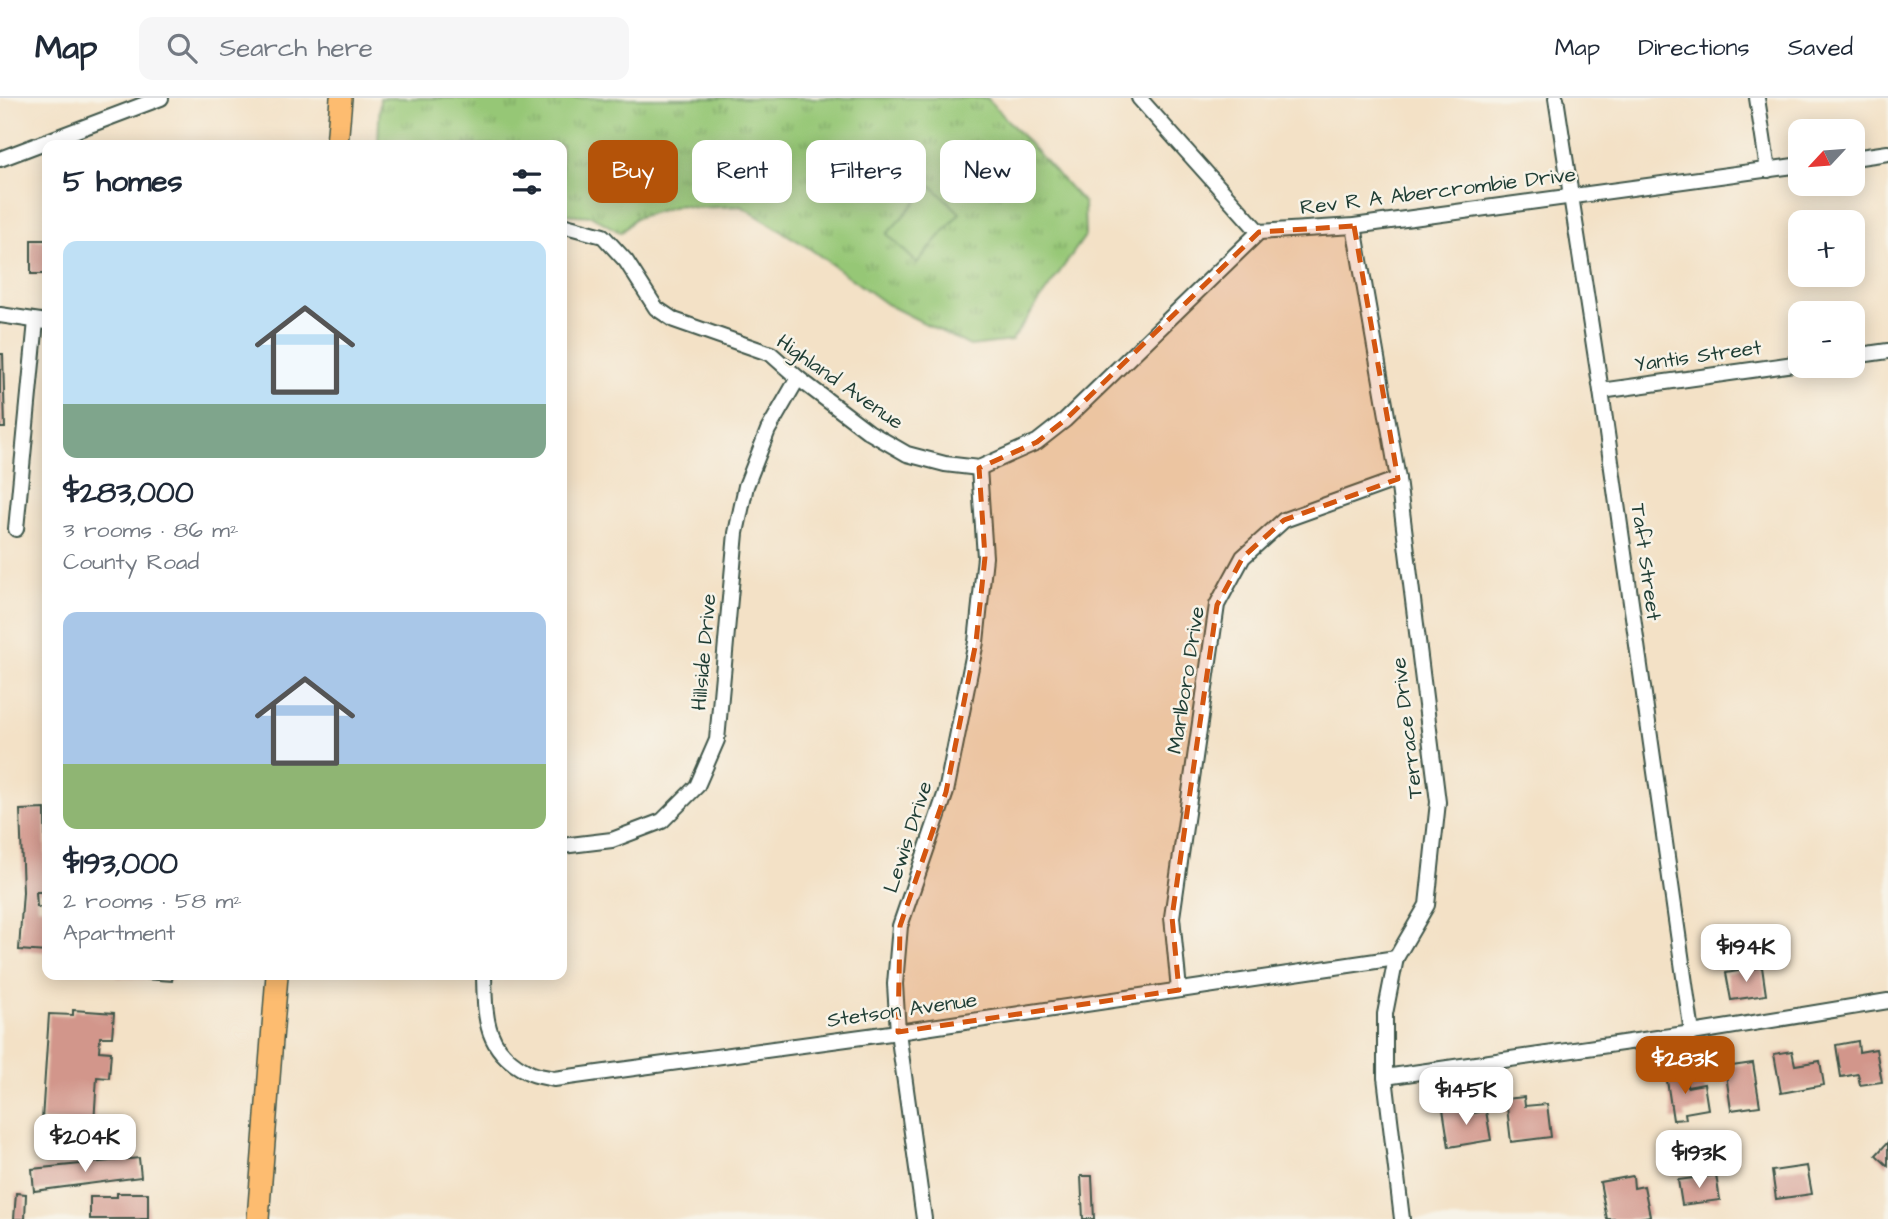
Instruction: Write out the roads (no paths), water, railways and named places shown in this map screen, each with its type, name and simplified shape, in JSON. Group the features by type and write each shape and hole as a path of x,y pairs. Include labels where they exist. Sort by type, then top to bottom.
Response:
{"main road":[{"path":"337,140 341,98"},
{"path":"258,1219 277,980"}],"street":[{"path":"50,140 161,98"},
{"path":"979,468 1037,442 1065,420 1259,232 1139,98"},
{"name":"Taft Street","path":"1556,98 1601,391 1692,1033"},
{"path":"1757,98 1768,170"},
{"path":"0,159 42,143"},
{"path":"1866,156 1888,153"},
{"name":"Rev R A Abercrombie Drive","path":"1259,232 1354,226 1788,167"},
{"name":"Highland Avenue","path":"567,226 603,236 626,261 656,308 674,320 771,355 869,432 907,454 945,464 979,468"},
{"name":"Terrace Drive","path":"1354,226 1398,479 1438,802 1427,905 1396,958 1385,1014 1385,1077 1402,1219"},
{"path":"0,315 42,321 16,529"},
{"path":"1865,354 1888,351"},
{"name":"Yantis Street","path":"1601,391 1788,365"},
{"name":"Hillside Drive","path":"567,845 612,840 662,821 697,786 717,740 736,533 746,486 768,430 798,378"},
{"name":"Lewis Drive","path":"924,1219 898,1032 895,984 900,926 946,792 976,642 985,557 979,468"},
{"name":"Marlboro Drive","path":"1179,990 1172,917 1217,605 1242,557 1284,520 1398,479"},
{"name":"Stetson Avenue","path":"484,980 485,1016 492,1039 508,1058 529,1073 554,1080 1396,958"},
{"path":"1385,1077 1692,1033 1888,1001"}]}
